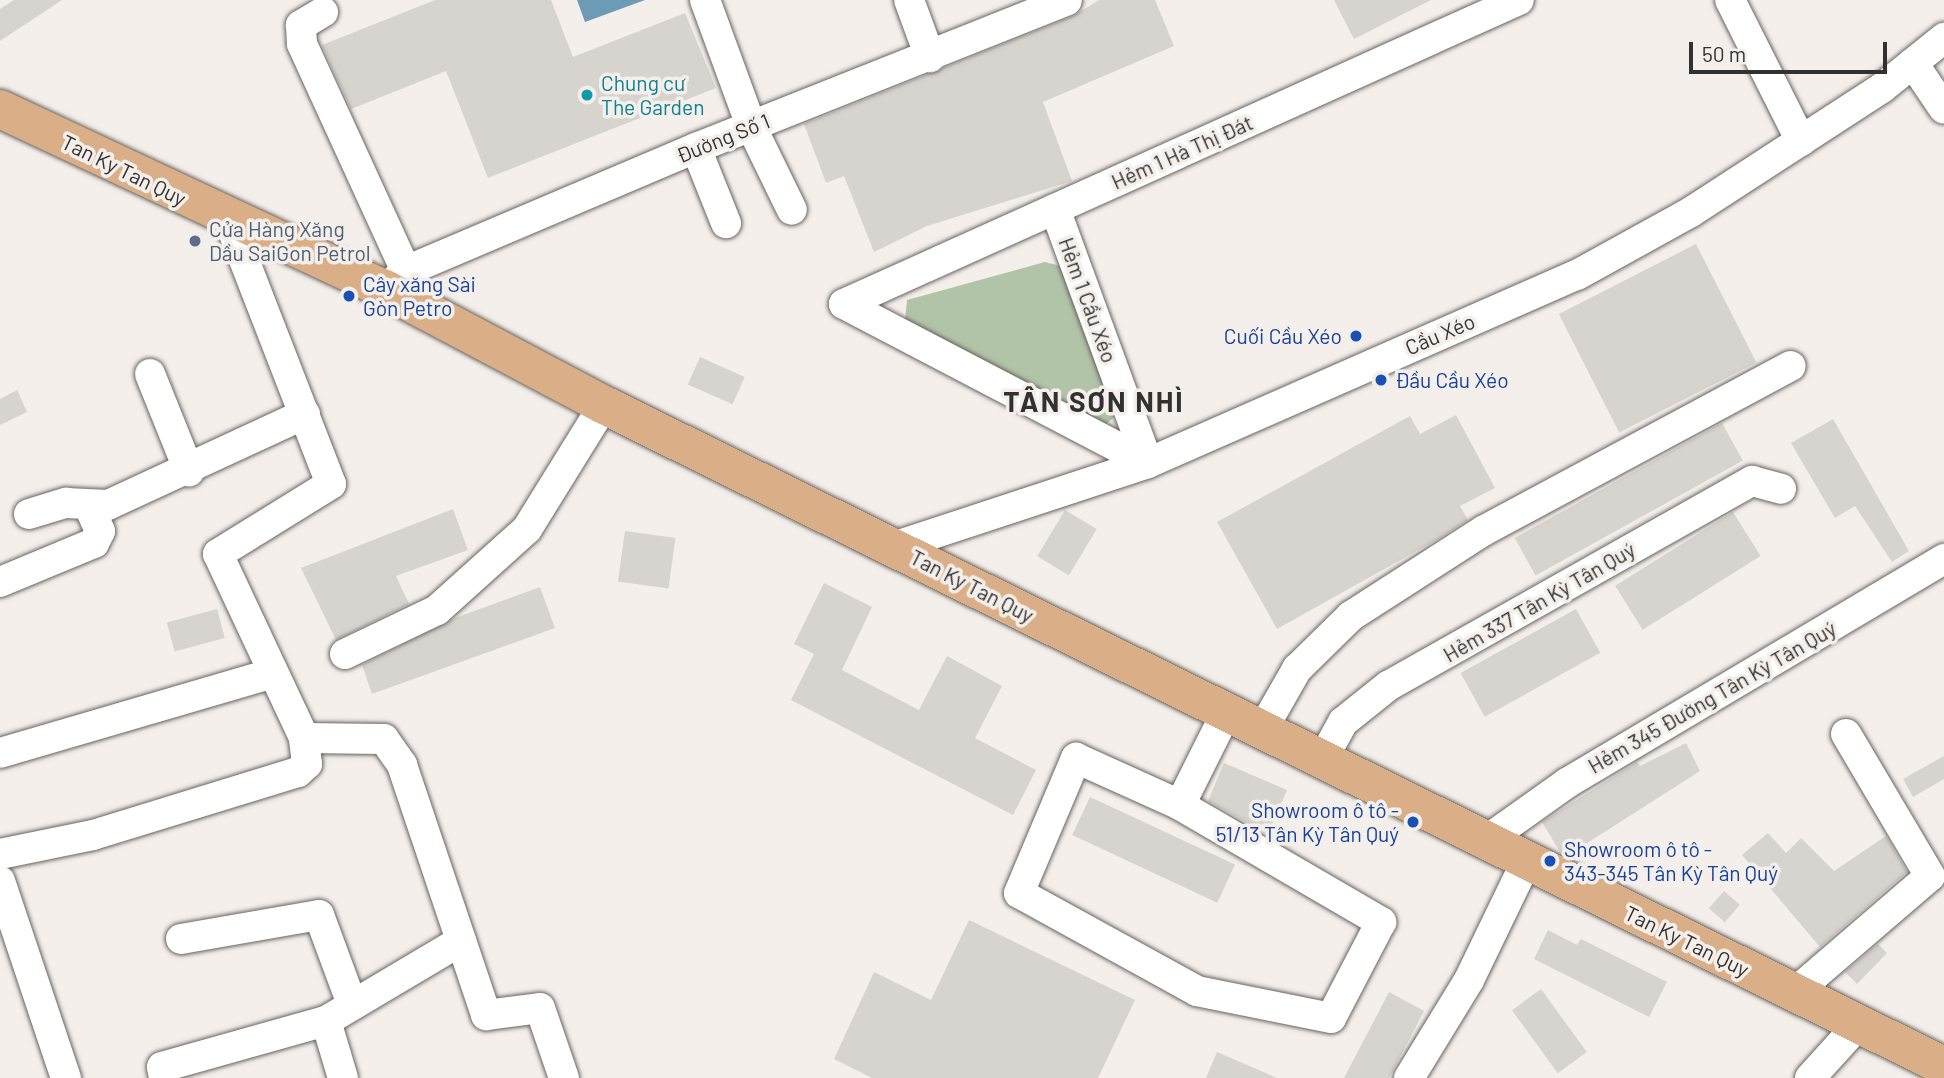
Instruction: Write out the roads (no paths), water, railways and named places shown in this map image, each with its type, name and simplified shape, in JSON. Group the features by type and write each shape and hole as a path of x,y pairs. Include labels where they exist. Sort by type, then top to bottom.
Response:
{"main road":[{"name":"Tan Ky Tan Quy","path":"0,109 229,221 396,280 604,405 1321,762 1944,1066"}],"street":[{"path":"705,0 751,126 792,210"},
{"path":"909,0 930,57"},
{"name":"Đường Số 1","path":"396,280 696,148 930,57 1004,12 1067,0"},
{"name":"Hẻm 1 Hà Thị Đát","path":"1148,463 844,304 1520,0"},
{"path":"1730,0 1801,141"},
{"path":"323,12 301,25 302,44 396,280"},
{"name":"Cầu Xéo","path":"893,547 1148,463 1577,275 1801,141 1913,63 1944,38"},
{"path":"1913,63 1944,109"},
{"path":"696,148 726,223"},
{"name":"Hẻm 1 Cầu Xéo","path":"1055,209 1148,463"},
{"path":"0,854 93,835 298,772 307,764 304,738 270,674 218,554 331,484 229,221"},
{"path":"1261,732 1297,669 1350,616 1495,524 1791,366"},
{"path":"150,374 189,471"},
{"path":"345,654 436,610 527,529 604,405"},
{"path":"29,514 66,503 108,505 189,471 305,414"},
{"name":"Hẻm 337 Tân Kỳ Tân Quý","path":"1321,762 1343,722 1388,686 1752,481 1781,489"},
{"path":"0,582 94,543 100,531 89,506"},
{"name":"Hẻm 345 Đường Tân Kỳ Tân Quý","path":"1484,842 1567,783 1944,559"},
{"path":"0,753 270,674"},
{"path":"1180,805 1226,713"},
{"path":"1794,993 1930,876 1846,734"},
{"path":"304,738 384,739 402,765 486,1015 540,1008 564,1078"},
{"path":"1076,758 1180,805 1381,922 1331,1018 1197,991 1019,893 1076,758"},
{"path":"1409,1078 1469,980 1525,862"},
{"path":"0,881 66,1078"},
{"path":"181,939 319,915 352,1004"},
{"path":"180,1072 326,1021 461,941"},
{"path":"326,1021 343,1078"},
{"path":"1810,1078 1857,1025"}],"water":[{"path":"577,0 645,0 585,22"}],"place":[{"name":"Chung cư The Garden","path":"587,95"},
{"name":"Cửa Hàng Xăng Dầu SaiGon Petrol","path":"195,241"},
{"name":"Cây xăng Sài Gòn Petro","path":"349,296"},
{"name":"Cuối Cầu Xéo","path":"1356,336"},
{"name":"Đầu Cầu Xéo","path":"1381,380"},
{"name":"Showroom ô tô - 51/13 Tân Kỳ Tân Quý","path":"1413,822"},
{"name":"Showroom ô tô - 343-345 Tân Kỳ Tân Quý","path":"1550,861"}],"district":[{"name":"TÂN SƠN NHÌ","path":"1094,401"}]}
